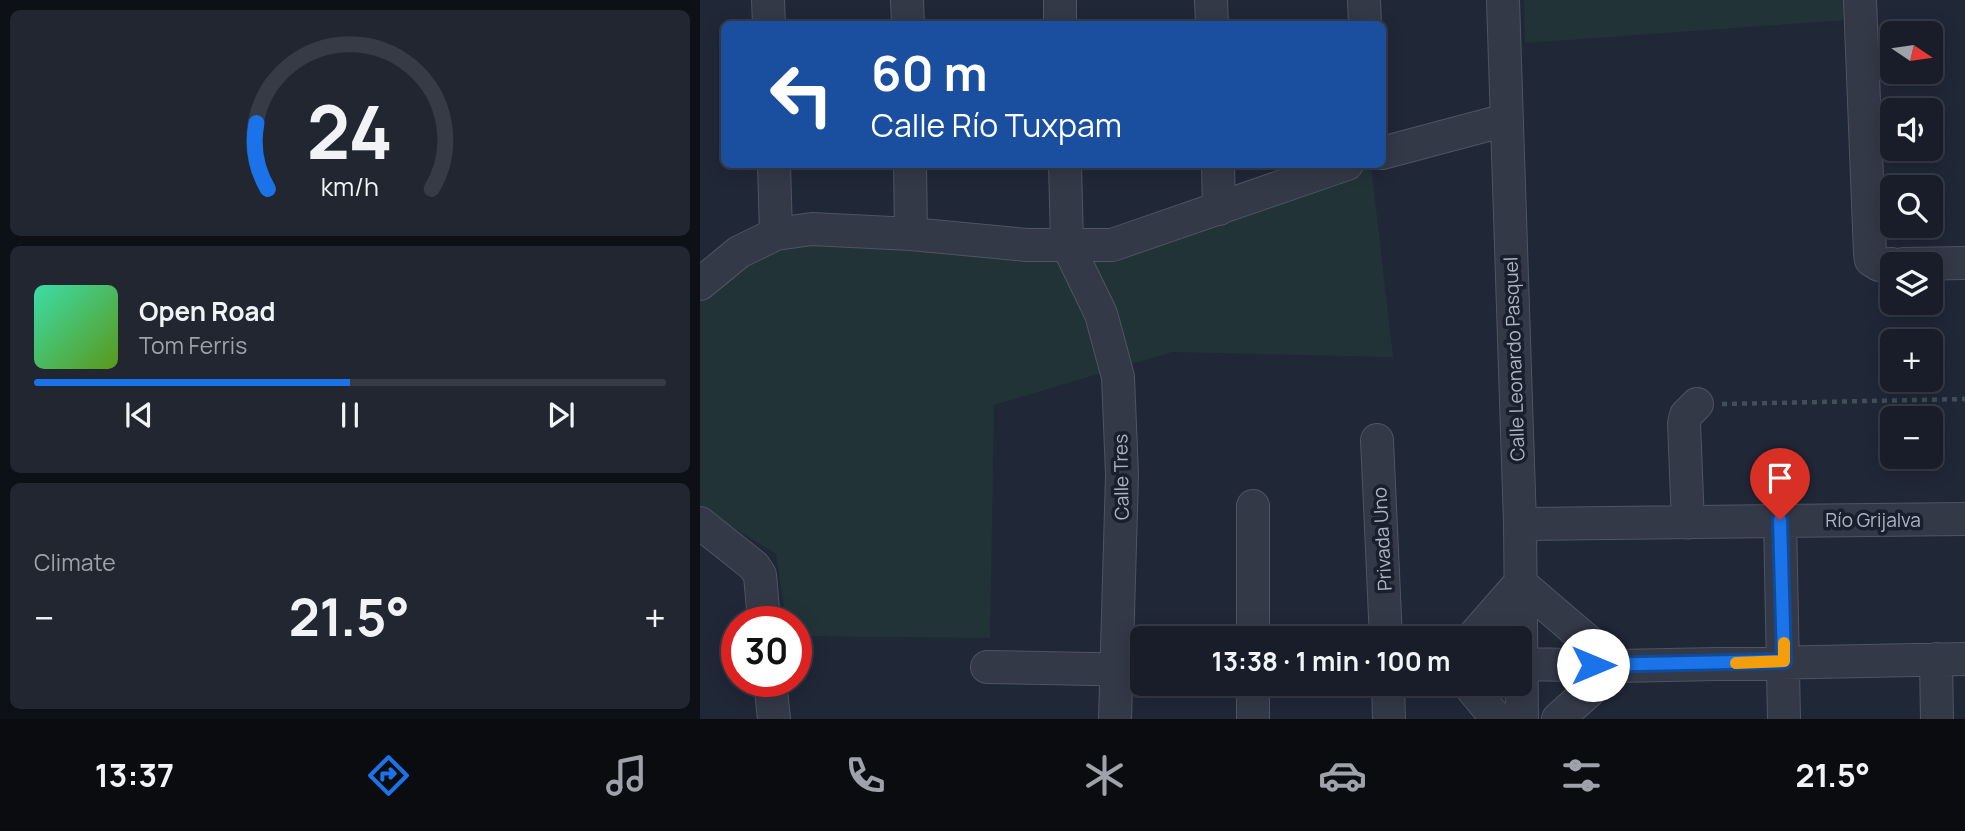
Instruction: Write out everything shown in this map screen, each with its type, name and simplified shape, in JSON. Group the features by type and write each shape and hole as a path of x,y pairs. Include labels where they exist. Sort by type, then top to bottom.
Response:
{"street":[{"path":"768,0 769,21"},
{"path":"907,0 908,21"},
{"path":"1060,0 1060,21"},
{"path":"1211,0 1212,21"},
{"path":"1364,0 1365,21"},
{"name":"Calle Leonardo Pasquel","path":"1503,0 1520,524 1521,626"},
{"path":"1860,0 1880,252"},
{"path":"1386,152 1506,120"},
{"path":"774,168 776,234"},
{"path":"910,168 911,234"},
{"path":"1065,168 1067,244"},
{"path":"1217,168 1219,209"},
{"path":"700,284 739,252 776,234 812,229 911,234 1027,245 1112,245 1337,168"},
{"name":"Calle Tres","path":"1067,244 1101,314 1118,377 1130,670 1115,719"},
{"path":"1943,263 1965,263"},
{"path":"1520,524 1673,523 1684,424 1686,415 1697,404"},
{"name":"Privada Uno","path":"1377,440 1385,626"},
{"path":"1253,506 1253,626"},
{"name":"Río Grijalva","path":"1673,523 1965,519"},
{"path":"1780,520 1784,719"},
{"path":"700,523 754,566 760,575 763,606"},
{"path":"1482,626 1520,583 1617,666"},
{"path":"1532,664 1617,666 1950,659 1937,719"},
{"path":"1558,719 1617,666"},
{"path":"987,667 1130,670"},
{"path":"1253,696 1253,719"},
{"path":"1388,696 1389,719"},
{"path":"1478,696 1497,719"},
{"name":"Calle Leonardo Pasquel","path":"1522,696 1522,719"},
{"path":"772,697 774,719"}],"path":[{"path":"1697,404 1965,399"}],"shaded area":[{"path":"1524,0 1846,0 1846,20 1525,43"},
{"path":"1322,168 1371,168 1393,357 1172,352 994,405 990,638 812,636 812,606 784,606 776,554 700,507 700,284 767,237 1083,246"}],"slow traffic":[{"path":"1736,663 1784,661 1784,643"}],"route":[{"path":"1593,665 1784,661 1780,520"}]}
